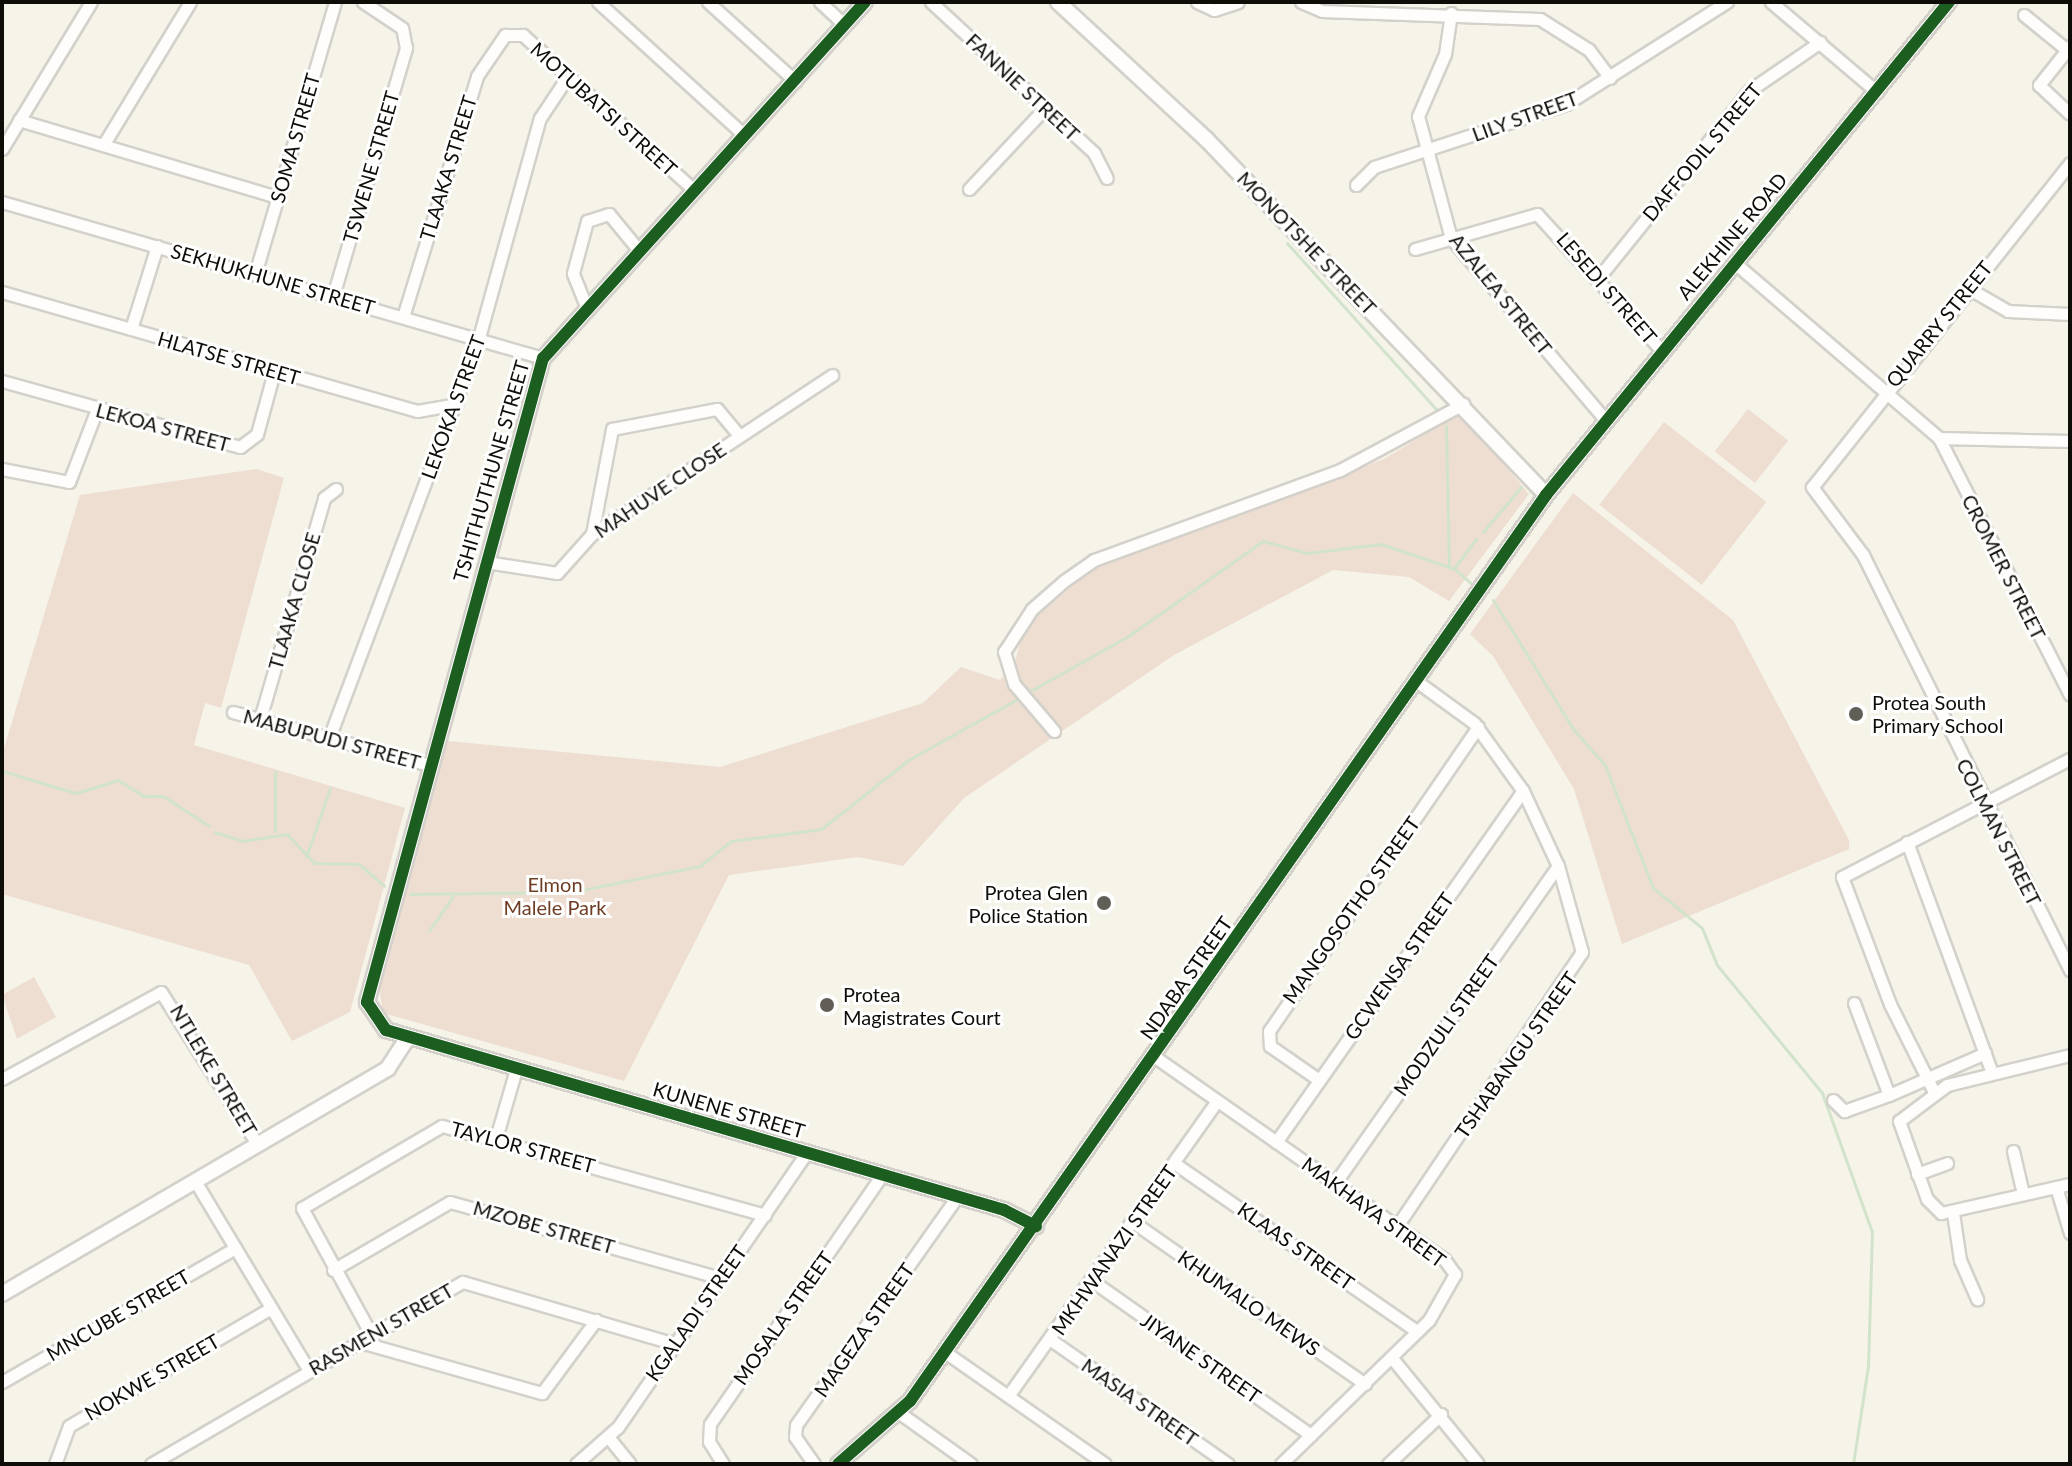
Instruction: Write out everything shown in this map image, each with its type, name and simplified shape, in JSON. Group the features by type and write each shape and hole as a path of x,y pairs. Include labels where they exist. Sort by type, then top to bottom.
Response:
{"street":[{"path":"2,149 91,2"},
{"path":"105,142 190,2"},
{"name":"SOMA STREET","path":"255,274 335,2"},
{"name":"TSWENE STREET","path":"333,296 407,38 363,2"},
{"path":"598,2 744,135"},
{"path":"708,2 795,81"},
{"path":"820,2 844,24"},
{"name":"TSHITHUTHUNE STREET","path":"408,1037 383,1028 367,1002 543,358 637,248 865,2"},
{"name":"FANNIE STREET","path":"931,2 1094,153 1107,178"},
{"name":"MONOTSHE STREET","path":"1058,2 1206,139 1463,404 1546,495"},
{"path":"1197,2 1214,10 1238,2"},
{"path":"1301,2 1322,11 1451,13 1540,19 1589,50 1610,78"},
{"name":"LILY STREET","path":"1356,185 1374,167 1566,104 1727,2"},
{"path":"1771,2 1877,92"},
{"name":"ALEKHINE ROAD","path":"1546,495 1949,2"},
{"name":"AZALEA STREET","path":"1451,13 1445,54 1418,116 1423,152 1451,238 1607,422"},
{"path":"2024,15 2068,48 2039,85 2070,114"},
{"name":"MOTUBATSI STREET","path":"513,33 568,76 693,189"},
{"name":"TLAAKA STREET","path":"403,317 477,76 513,33"},
{"name":"DAFFODIL STREET","path":"1599,277 1750,90 1820,42"},
{"name":"LEKOKA STREET","path":"329,738 478,341 540,118 568,76"},
{"path":"969,189 1045,108"},
{"path":"19,120 105,142 277,197"},
{"name":"QUARRY STREET","path":"1812,487 2070,163"},
{"name":"SEKHUKHUNE STREET","path":"2,202 543,358"},
{"path":"586,306 573,273 587,221 609,214 637,248"},
{"name":"LESEDI STREET","path":"1415,249 1537,214 1599,277 1663,352"},
{"path":"131,329 157,246"},
{"name":"CROMER STREET","path":"1736,264 1887,389 1939,438 2070,695"},
{"path":"1968,288 2008,311 2070,314"},
{"name":"HLATSE STREET","path":"2,292 417,411 456,404"},
{"name":"LEKOA STREET","path":"2,381 240,447 257,434 274,372"},
{"name":"MAHUVE CLOSE","path":"486,562 554,574 592,534 832,375"},
{"path":"1054,731 1014,684 1004,652 1015,631 1094,560 1340,470 1463,404"},
{"path":"2,469 69,482 97,409"},
{"path":"592,534 612,429 717,409 740,436"},
{"path":"1939,438 2070,441"},
{"name":"COLMAN STREET","path":"1812,487 1857,544 2070,970"},
{"name":"TLAAKA CLOSE","path":"260,719 324,498 336,489"},
{"name":"NDABA STREET","path":"838,1464 901,1414 1419,683 1546,495"},
{"name":"TSHABANGU STREET","path":"1397,1226 1580,962 1558,866 1523,791 1478,727 1419,683"},
{"name":"MABUPUDI STREET","path":"233,712 430,765"},
{"name":"MANGOSOTHO STREET","path":"1319,1080 1274,1050 1269,1031 1478,727"},
{"path":"1934,1092 1923,1079 1843,884 1844,875 2070,759"},
{"name":"GCWENSA STREET","path":"1276,1142 1523,791"},
{"path":"1907,842 1992,1073"},
{"name":"MODZULI STREET","path":"1335,1183 1558,866"},
{"name":"NTLEKE STREET","path":"2,1079 161,992 257,1144"},
{"path":"1854,1003 1889,1095"},
{"path":"2,1294 388,1068 408,1037"},
{"name":"KUNENE STREET","path":"408,1037 957,1197 1036,1226"},
{"path":"1833,1100 1844,1111 1985,1053"},
{"path":"2070,1055 1992,1073 1934,1092 1899,1121 1931,1206 1953,1213 2070,1184"},
{"name":"MAKHAYA STREET","path":"1155,1057 1397,1226 1455,1274 1446,1300 1392,1358 1281,1464"},
{"path":"496,1138 516,1069"},
{"name":"MKHWANAZI STREET","path":"1008,1396 1051,1340 1216,1102"},
{"name":"TAYLOR STREET","path":"372,1336 302,1216 305,1203 442,1126 496,1138 765,1215"},
{"path":"2013,1151 2023,1194"},
{"name":"KGALADI STREET","path":"576,1464 609,1438 806,1153"},
{"name":"KLAAS STREET","path":"1174,1163 1417,1331"},
{"path":"1917,1174 1947,1163"},
{"name":"MOSALA STREET","path":"723,1464 709,1442 710,1424 882,1175"},
{"path":"195,1181 309,1371"},
{"path":"2056,1187 2068,1216 2070,1233"},
{"name":"MAGEZA STREET","path":"814,1464 795,1437 796,1425 957,1197"},
{"name":"MZOBE STREET","path":"333,1270 453,1202 721,1278"},
{"path":"1953,1213 1960,1260 1977,1299"},
{"name":"KHUMALO MEWS","path":"1133,1222 1365,1384"},
{"name":"MNCUBE STREET","path":"2,1382 235,1248"},
{"name":"JIYANE STREET","path":"1091,1280 1311,1435"},
{"name":"RASMENI STREET","path":"151,1464 463,1282 675,1344"},
{"name":"NOKWE STREET","path":"55,1464 69,1426 271,1308"},
{"path":"360,1342 542,1393 596,1320"},
{"name":"MASIA STREET","path":"1051,1340 1228,1464"},
{"path":"945,1352 1105,1464"},
{"path":"1392,1358 1441,1414 1478,1464"},
{"path":"901,1414 971,1464"},
{"path":"1388,1464 1441,1414"},
{"path":"609,1438 630,1464"}],"green space":[{"path":"1748,409 1788,440 1755,483 1715,452"},
{"name":"Elmon Malele Park","path":"1460,413 1529,494 1449,601 1409,577 1333,570 1174,655 964,798 903,866 858,857 729,875 624,1081 383,1013 379,986 448,741 720,767 923,703 961,667 1000,680 1014,665 1025,626 1094,568 1384,459"},
{"path":"1664,422 1766,502 1702,585 1599,505"},
{"path":"256,469 284,478 221,708 205,703 194,745 405,808 350,1012 292,1041 249,965 2,894 2,755 80,495"},
{"path":"1573,493 1733,620 1849,840 1849,849 1622,944 1574,789 1493,656 1470,634"},
{"path":"34,977 56,1017 17,1039 2,995"}],"waterway":[{"path":"1287,243 1438,411"},
{"path":"1446,426 1449,566"},
{"path":"1483,532 1521,487"},
{"path":"1455,567 1477,538"},
{"path":"1025,694 1130,635 1263,541 1307,553 1381,544 1455,569 1473,585"},
{"path":"1493,600 1574,730 1605,765 1653,888 1702,928 1717,965 1822,1093 1872,1232 1868,1366 1853,1464"},
{"path":"410,894 572,892 700,866 731,841 821,829 910,759 1019,698"},
{"path":"2,771 76,793 118,780 144,796 163,796 209,826"},
{"path":"275,772 275,831"},
{"path":"306,857 330,788"},
{"path":"215,832 242,841 287,834 314,863 359,864 384,886"},
{"path":"429,931 453,896"}],"cycle path":[{"path":"865,2 543,358 367,1002 386,1030 1004,1210 1036,1226"},
{"path":"838,1464 910,1401 1546,495 1949,2"}],"place":[{"name":"Protea South Primary School","path":"1856,714"},
{"name":"Protea Glen Police Station","path":"1104,903"},
{"name":"Protea Magistrates Court","path":"827,1005"}]}
